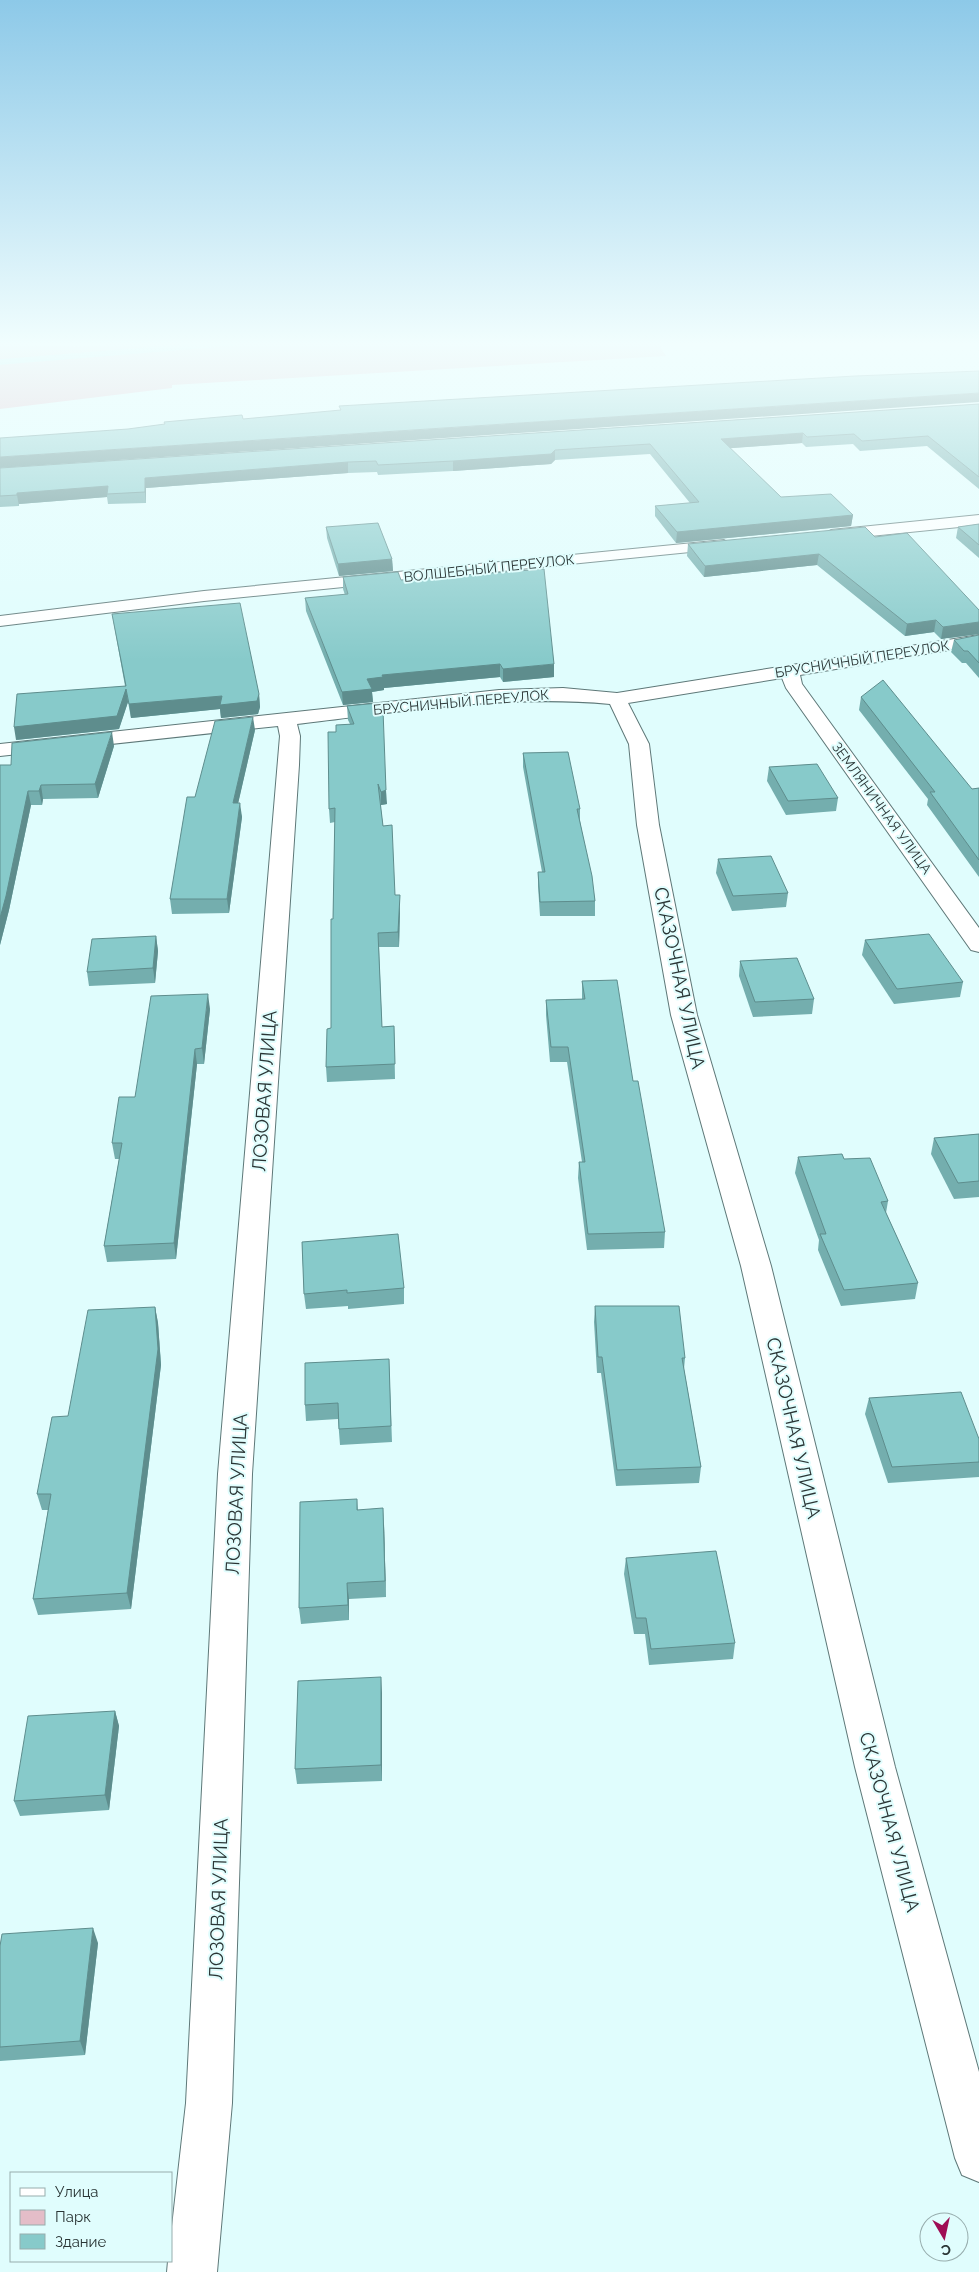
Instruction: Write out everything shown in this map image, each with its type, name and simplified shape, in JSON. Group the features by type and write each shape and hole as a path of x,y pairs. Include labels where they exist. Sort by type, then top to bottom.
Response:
{"street":[{"path":"812,537 979,520"},
{"name":"ВОЛШЕБНЫЙ ПЕРЕУЛОК","path":"0,621 87,612 204,596 743,543"},
{"name":"БРУСНИЧНЫЙ ПЕРЕУЛОК","path":"0,750 499,696 563,694 617,699 979,640"},
{"name":"ЗЕМЛЯНИЧНАЯ УЛИЦА","path":"790,670 793,684 979,944"},
{"name":"СКАЗОЧНАЯ УЛИЦА","path":"617,699 639,744 648,825 684,1014 756,1266 876,1767 979,2158"},
{"name":"ЛОЗОВАЯ УЛИЦА","path":"192,2272 209,2103 236,1474 289,765 290,736 286,718"}],"building":[{"path":"0,449 122,449 0,457"},
{"path":"290,449 570,449 555,450 551,454 453,461 378,465 376,461 348,462 145,478 145,492 107,494 108,486 0,496 0,468"},
{"path":"654,449 731,449 781,497 831,494 853,515 677,532 655,506 699,502"},
{"path":"944,449 979,449 979,477"},
{"path":"378,523 392,559 338,564 326,527"},
{"path":"979,524 979,545 958,527"},
{"path":"865,527 875,537 907,533 979,610 979,622 943,627 936,620 907,624 819,554 705,566 688,544"},
{"path":"544,569 554,664 503,669 500,664 382,675 383,677 367,679 372,689 342,692 305,598 348,594 343,577 398,572 401,580"},
{"path":"240,603 259,694 257,701 220,705 222,696 129,704 126,689 117,716 14,727 17,694 126,686 112,614"},
{"path":"979,635 979,663 954,640"},
{"path":"883,680 972,789 979,788 979,860 930,792 935,792 861,697"},
{"path":"379,703 383,710 386,790 381,792 378,784 383,826 392,825 395,895 400,895 398,932 378,933 382,1027 394,1026 395,1064 326,1067 327,1029 331,1028 331,919 333,919 335,808 329,809 328,732 336,732 336,725 354,724 347,706"},
{"path":"253,717 233,803 240,803 227,899 170,899 187,797 195,797 215,721"},
{"path":"112,732 95,784 41,785 39,791 28,791 0,918 0,765 11,765 12,743"},
{"path":"568,752 580,809 577,809 592,876 595,901 540,902 538,872 545,872 523,753"},
{"path":"817,764 838,798 788,801 769,767"},
{"path":"771,856 788,893 733,896 718,859"},
{"path":"929,934 963,982 897,989 865,940"},
{"path":"156,936 153,968 87,972 92,939"},
{"path":"797,958 814,999 755,1002 740,961"},
{"path":"617,980 633,1081 638,1081 665,1232 588,1234 579,1162 585,1162 568,1047 551,1047 546,1000 585,999 582,981"},
{"path":"208,994 202,1048 195,1049 174,1243 104,1246 122,1143 112,1143 119,1097 135,1097 151,996"},
{"path":"979,1134 979,1181 958,1183 934,1138"},
{"path":"842,1154 844,1159 870,1158 888,1201 881,1202 918,1283 844,1290 820,1234 826,1234 798,1157"},
{"path":"398,1234 404,1288 347,1293 347,1290 304,1294 302,1242"},
{"path":"595,1306 679,1306 685,1358 682,1358 701,1467 617,1470 602,1357 598,1357"},
{"path":"155,1307 158,1349 127,1593 33,1599 51,1494 37,1494 52,1417 68,1416 88,1310"},
{"path":"389,1359 391,1426 339,1429 338,1403 305,1405 305,1363"},
{"path":"961,1392 979,1439 979,1462 892,1467 869,1398"},
{"path":"357,1499 357,1510 383,1508 385,1581 347,1583 348,1605 299,1608 300,1502"},
{"path":"716,1551 735,1643 651,1649 646,1618 636,1618 626,1558"},
{"path":"381,1677 381,1765 295,1769 298,1681"},
{"path":"115,1711 105,1795 14,1801 28,1716"},
{"path":"93,1928 80,2041 0,2047 0,1946 2,1934"}]}
